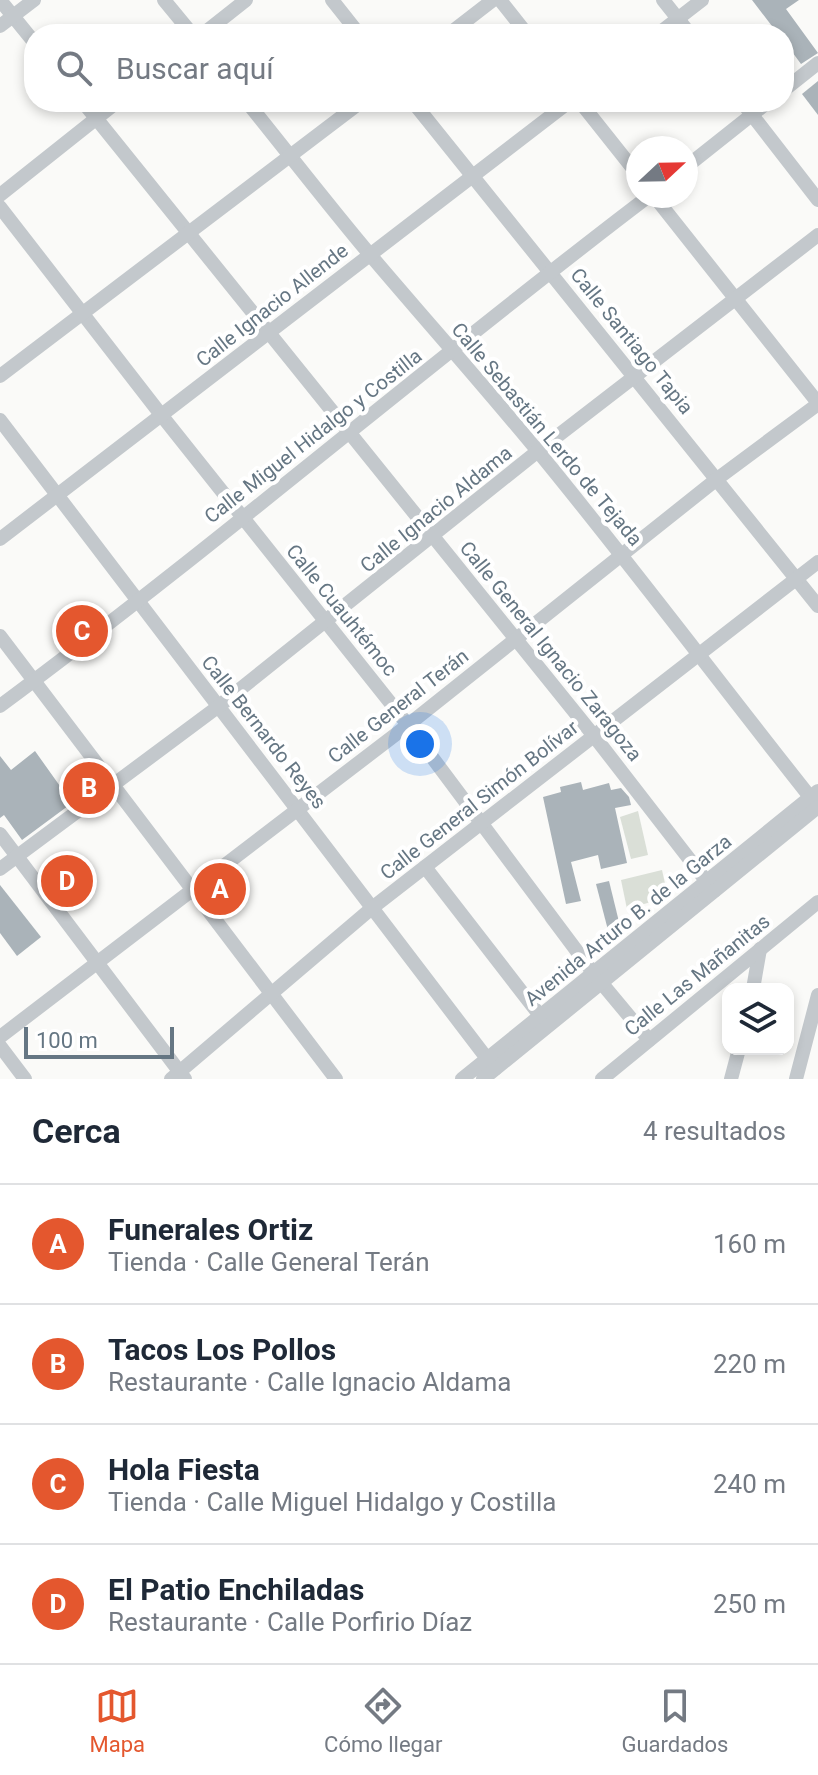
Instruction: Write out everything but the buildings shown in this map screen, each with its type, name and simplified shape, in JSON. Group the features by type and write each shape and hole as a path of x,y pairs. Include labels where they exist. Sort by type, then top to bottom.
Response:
{"street":[{"path":"0,0 24,30"},
{"path":"0,26 34,0"},
{"path":"164,0 184,24"},
{"path":"216,24 246,0"},
{"path":"332,0 351,24"},
{"path":"462,24 493,0"},
{"path":"500,0 519,24"},
{"path":"663,0 682,24"},
{"path":"671,24 702,0"},
{"path":"794,82 818,63"},
{"name":"Calle General Ignacio Zaragoza","path":"91,112 517,639 710,886"},
{"path":"0,195 104,112"},
{"name":"Calle Sebastián Lerdo de Tejada","path":"255,112 370,254 538,451 700,654 743,713 816,800"},
{"path":"0,376 348,112"},
{"name":"Calle Santiago Tapia","path":"421,112 818,606"},
{"name":"Calle Ignacio Allende","path":"0,539 556,112"},
{"path":"588,112 626,160"},
{"path":"750,112 818,200"},
{"path":"698,158 756,112"},
{"name":"Calle Cuauhtémoc","path":"0,207 162,416 327,621 598,978 649,1040"},
{"name":"Calle Miguel Hidalgo y Costilla","path":"0,706 453,351 550,271 636,208"},
{"path":"662,208 818,404"},
{"name":"Calle Ignacio Aldama","path":"0,869 219,706 538,451 818,235"},
{"name":"Calle General Terán","path":"0,1037 408,725 717,479 818,404"},
{"name":"Calle Bernardo Reyes","path":"0,420 491,1064"},
{"name":"Calle General Simón Bolívar","path":"179,1077 372,908 818,562"},
{"path":"0,636 336,1079"},
{"name":"Avenida Arturo B. de la Garza","path":"462,1079 491,1064 545,1022 816,800"},
{"path":"0,834 179,1077"},
{"path":"425,867 545,1022"},
{"name":"Calle Las Mañanitas","path":"602,1079 818,902"},
{"path":"754,983 760,949"},
{"path":"796,1079 818,995"},
{"path":"0,1046 25,1079"},
{"path":"731,1079 737,1055"},
{"name":"Avenida Arturo B. de la Garza","path":"483,1079 491,1064"}],"shaded area":[{"path":"638,811 648,855 631,859 620,817"},
{"path":"662,870 668,897 627,909 621,880"}],"place":[{"name":"Hola Fiesta","path":"82,631"},
{"name":"Tacos Los Pollos","path":"89,788"},
{"name":"El Patio Enchiladas","path":"67,881"},
{"name":"Funerales Ortiz","path":"220,889"}]}
